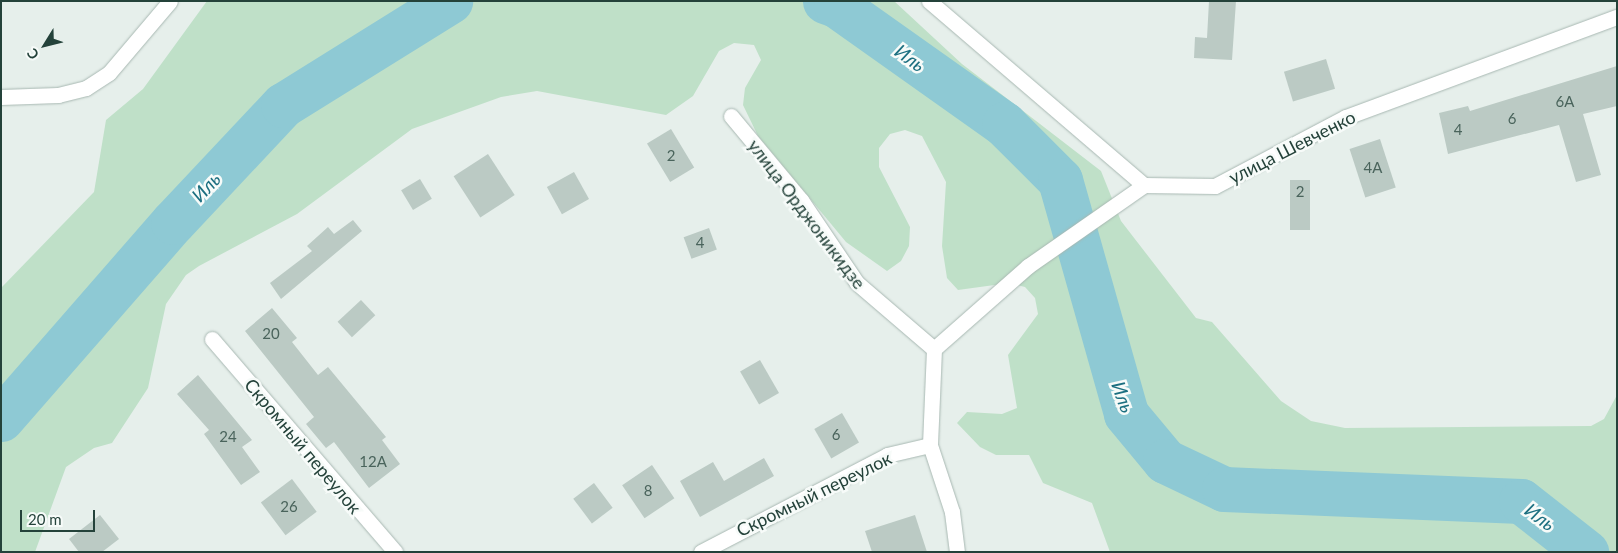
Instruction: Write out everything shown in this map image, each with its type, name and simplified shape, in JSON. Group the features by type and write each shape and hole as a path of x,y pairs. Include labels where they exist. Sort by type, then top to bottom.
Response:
{"street":[{"path":"1,97 58,95 86,88 109,73 170,1"},
{"path":"929,1 1144,185 1120,199 1028,266 934,349 930,444 952,512 957,552"},
{"name":"улица Шевченко","path":"1144,185 1215,186 1346,117 1617,17"},
{"name":"улица Орджоникидзе","path":"732,116 801,200 857,283 934,349"},
{"name":"Скромный переулок","path":"212,339 395,552"},
{"name":"Скромный переулок","path":"701,552 887,455 930,444"}],"green space":[{"path":"207,1 894,1 962,64 1101,171 1121,221 1196,318 1212,322 1281,401 1311,421 1345,428 1591,426 1604,419 1617,395 1617,552 1110,552 1092,503 1043,483 1029,455 996,455 980,447 957,423 967,412 1002,414 1017,408 1008,355 1038,314 1035,298 1025,287 1009,283 958,290 947,278 942,246 946,182 922,136 905,130 890,134 879,148 879,167 910,227 909,246 901,261 887,271 846,242 758,136 743,105 745,88 761,60 754,45 734,43 719,51 693,96 666,115 537,91 501,97 412,129 297,214 199,266 186,275 166,304 148,388 112,443 94,448 66,467 35,552 1,552 1,288 94,192 106,120 143,89"}],"building":[{"path":"1209,1 1236,1 1232,60 1194,58 1195,37 1207,38"},
{"path":"1326,59 1335,89 1293,102 1284,72"},
{"path":"1617,66 1617,106 1583,114 1601,175 1576,182 1559,125 1448,154 1439,113 1468,106 1470,111"},
{"path":"671,129 694,168 670,182 647,143"},
{"path":"1380,139 1396,188 1365,197 1350,149"},
{"path":"488,154 515,195 480,217 454,176"},
{"path":"574,172 589,199 562,214 547,187"},
{"path":"420,179 432,199 413,210 401,190"},
{"path":"1290,180 1310,180 1310,230 1290,230"},
{"path":"353,220 362,231 281,299 270,283 312,251 307,246 328,227 334,234"},
{"path":"709,228 717,250 691,259 684,237"},
{"path":"361,300 375,315 352,337 338,322"},
{"path":"272,308 297,338 292,342 318,375 328,367 386,437 382,440 400,464 369,488 334,442 326,448 306,424 314,417 245,331"},
{"path":"760,360 779,393 759,404 740,372"},
{"path":"198,375 252,440 242,447 260,472 241,485 204,434 209,430 177,394"},
{"path":"842,413 859,442 831,458 814,429"},
{"path":"764,458 774,476 700,517 680,481 713,462 724,481"},
{"path":"652,465 674,498 645,518 622,485"},
{"path":"292,479 317,512 286,535 261,502"},
{"path":"594,483 613,508 592,523 573,499"},
{"path":"100,515 119,539 102,552 79,552 69,539"},
{"path":"915,515 927,552 872,552 865,531"}],"waterway":[{"name":"Иль","path":"1,419 173,222 283,105 450,1"},
{"name":"Иль","path":"825,1 836,5 1004,124 1060,180 1126,414 1165,461 1224,489 1521,501 1586,552"}]}
